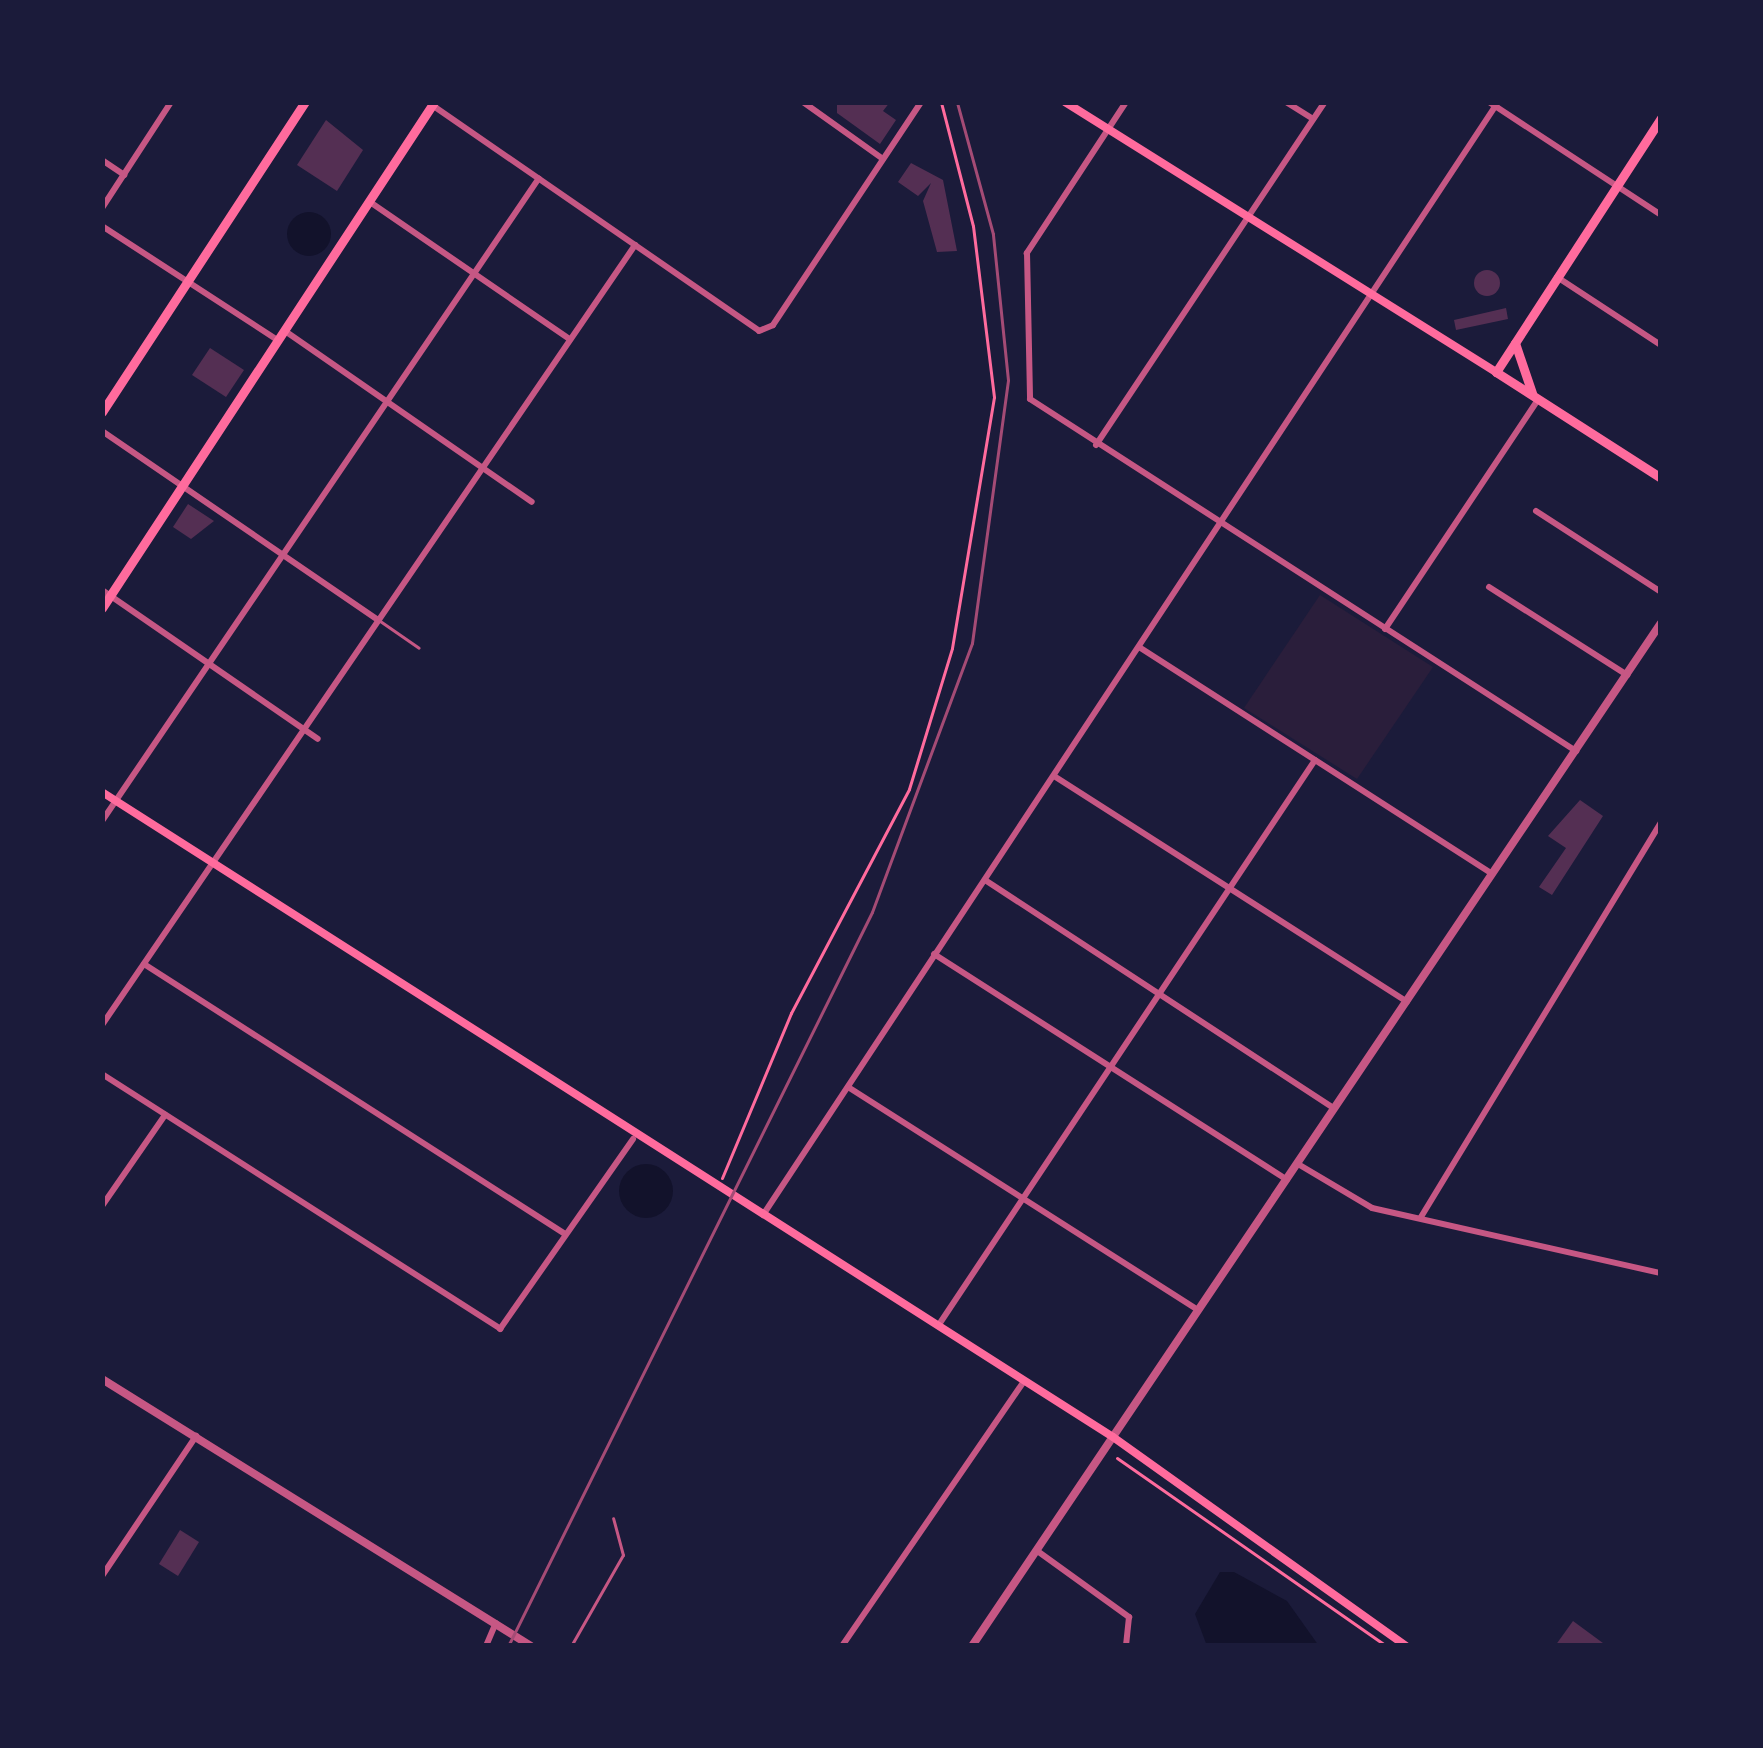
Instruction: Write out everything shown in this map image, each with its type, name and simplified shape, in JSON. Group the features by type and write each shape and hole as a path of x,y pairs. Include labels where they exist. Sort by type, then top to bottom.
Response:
{"main road":[{"path":"102,412 305,102"},
{"path":"1065,102 1661,478"},
{"path":"102,608 106,593 184,485 431,103"},
{"path":"1496,372 1661,118"},
{"path":"1515,343 1536,399"},
{"path":"102,792 633,1139 764,1215 1113,1437 1406,1646"}],"street":[{"path":"102,208 172,102"},
{"path":"803,102 883,159"},
{"path":"431,103 764,330 921,102"},
{"path":"1126,102 1027,253 1030,399 1576,751"},
{"path":"1286,102 1312,119"},
{"path":"1096,445 1325,102"},
{"path":"764,1215 1494,103 1661,215"},
{"path":"102,160 124,175"},
{"path":"102,821 538,178"},
{"path":"370,202 570,339"},
{"path":"102,226 387,401 532,502"},
{"path":"102,1025 635,244"},
{"path":"1557,277 1661,345"},
{"path":"1384,629 1536,399"},
{"path":"102,431 378,620"},
{"path":"1536,512 1661,592"},
{"path":"1489,587 1627,675"},
{"path":"106,593 318,739"},
{"path":"972,1646 1661,623"},
{"path":"1139,646 1492,874"},
{"path":"938,1326 1315,760"},
{"path":"1054,776 1407,1002"},
{"path":"1421,1217 1661,823"},
{"path":"985,880 1334,1108"},
{"path":"934,954 1287,1180"},
{"path":"144,964 567,1234"},
{"path":"102,1074 500,1329 633,1139"},
{"path":"848,1087 1198,1310"},
{"path":"102,1206 165,1114"},
{"path":"1298,1164 1372,1208 1661,1273"},
{"path":"102,1379 531,1646"},
{"path":"842,1646 1024,1381"},
{"path":"102,1576 196,1436"},
{"path":"1036,1550 1133,1626 1126,1646"},
{"path":"486,1646 496,1623"}],"lane":[{"path":"378,620 419,648"},
{"path":"571,1646 623,1555 614,1518"}],"path":[{"path":"719,1188 791,1013 909,789 952,648 994,397 973,226 941,102"},
{"path":"1118,1458 1386,1646"}],"shaded area":[{"path":"309,212 325,218 331,234 325,250 309,256 293,250 287,234 293,218"},
{"path":"1320,595 1433,667 1357,779 1244,708"},
{"path":"646,1164 665,1172 673,1191 665,1210 646,1218 627,1210 619,1191 627,1172"},
{"path":"1220,1572 1234,1572 1287,1601 1319,1646 1207,1646 1195,1614"}],"building":[{"path":"837,102 890,102 883,111 896,120 880,144 837,113"},
{"path":"326,120 363,150 337,191 297,165"},
{"path":"911,163 943,180 957,251 937,252 923,201 931,183 918,196 898,182"},
{"path":"1487,270 1500,283 1487,296 1474,283"},
{"path":"1506,308 1508,319 1456,330 1454,320"},
{"path":"210,348 244,370 226,397 192,375"},
{"path":"188,504 214,521 191,539 173,527"},
{"path":"1580,800 1603,816 1552,895 1539,887 1566,848 1548,836"},
{"path":"180,1530 199,1542 178,1576 159,1564"},
{"path":"1573,1621 1607,1646 1555,1646"}],"railway":[{"path":"508,1646 872,912 972,643 1008,380 993,234 957,102"}]}
